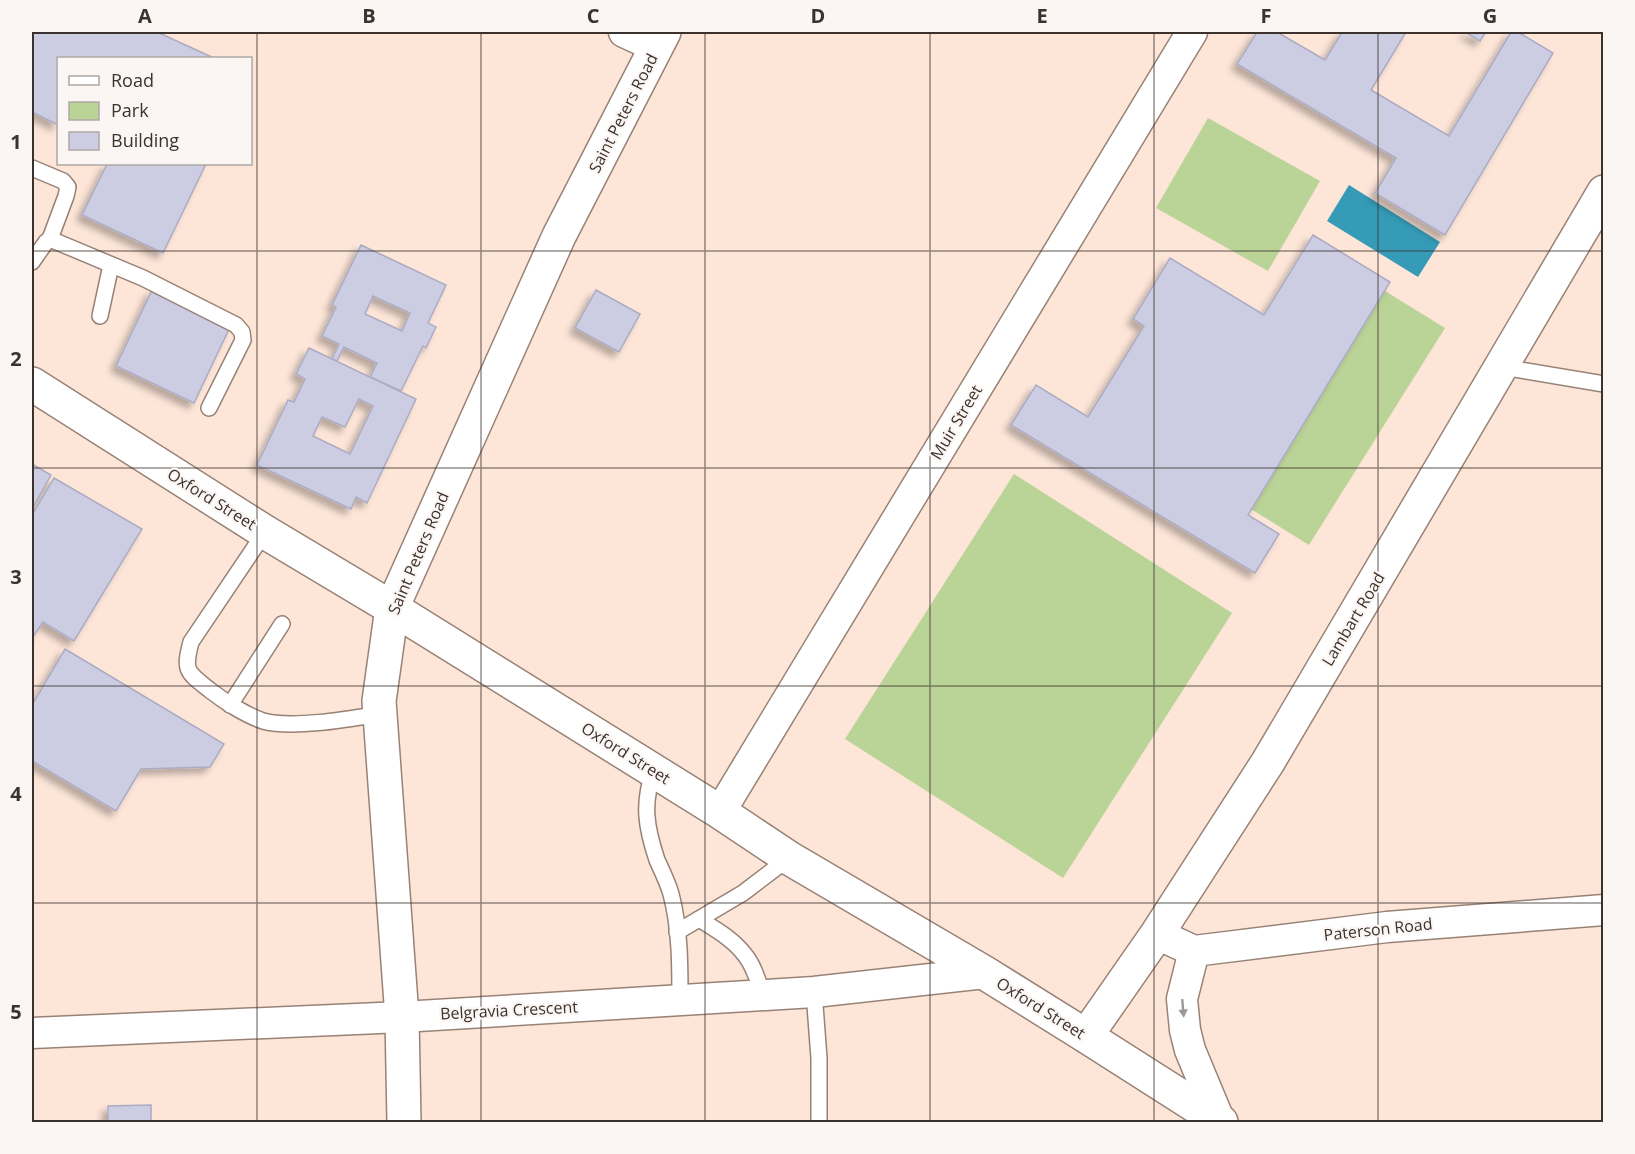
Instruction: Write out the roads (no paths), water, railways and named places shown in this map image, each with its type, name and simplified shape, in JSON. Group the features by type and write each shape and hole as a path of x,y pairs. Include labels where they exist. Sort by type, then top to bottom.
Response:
{"street":[{"path":"624,32 661,39"},
{"name":"Muir Street","path":"720,812 1192,32"},
{"name":"Saint Peters Road","path":"404,1122 402,1017 379,702 392,608 560,236 661,39"},
{"name":"Lambart Road","path":"1086,1036 1157,934 1268,762 1604,192"},
{"name":"Oxford Street","path":"32,384 265,532 392,608 720,812 789,858 985,973 1221,1122"},
{"name":"Paterson Road","path":"1194,951 1387,927 1604,910"},
{"path":"1157,934 1194,951 1182,999 1185,1029 1190,1050 1221,1122"},
{"name":"Belgravia Crescent","path":"32,1033 402,1017 814,992 985,973"}],"lane":[{"path":"32,168 63,181 68,187 50,239 32,262"},
{"path":"50,239 142,278 236,325 243,332 243,340 209,408"},
{"path":"100,316 111,265"},
{"path":"1502,367 1604,384"},
{"path":"265,532 191,642 186,662 190,675 230,705 264,721 293,724 380,714"},
{"path":"230,705 282,624"},
{"path":"654,771 648,788 647,821 657,859 671,894 677,932 680,1000"},
{"path":"677,932 743,893 789,858"},
{"path":"699,919 720,932 746,956 763,994"},
{"path":"814,992 819,1058 819,1122"}],"water":[{"path":"1349,185 1440,242 1418,277 1327,221"}]}
